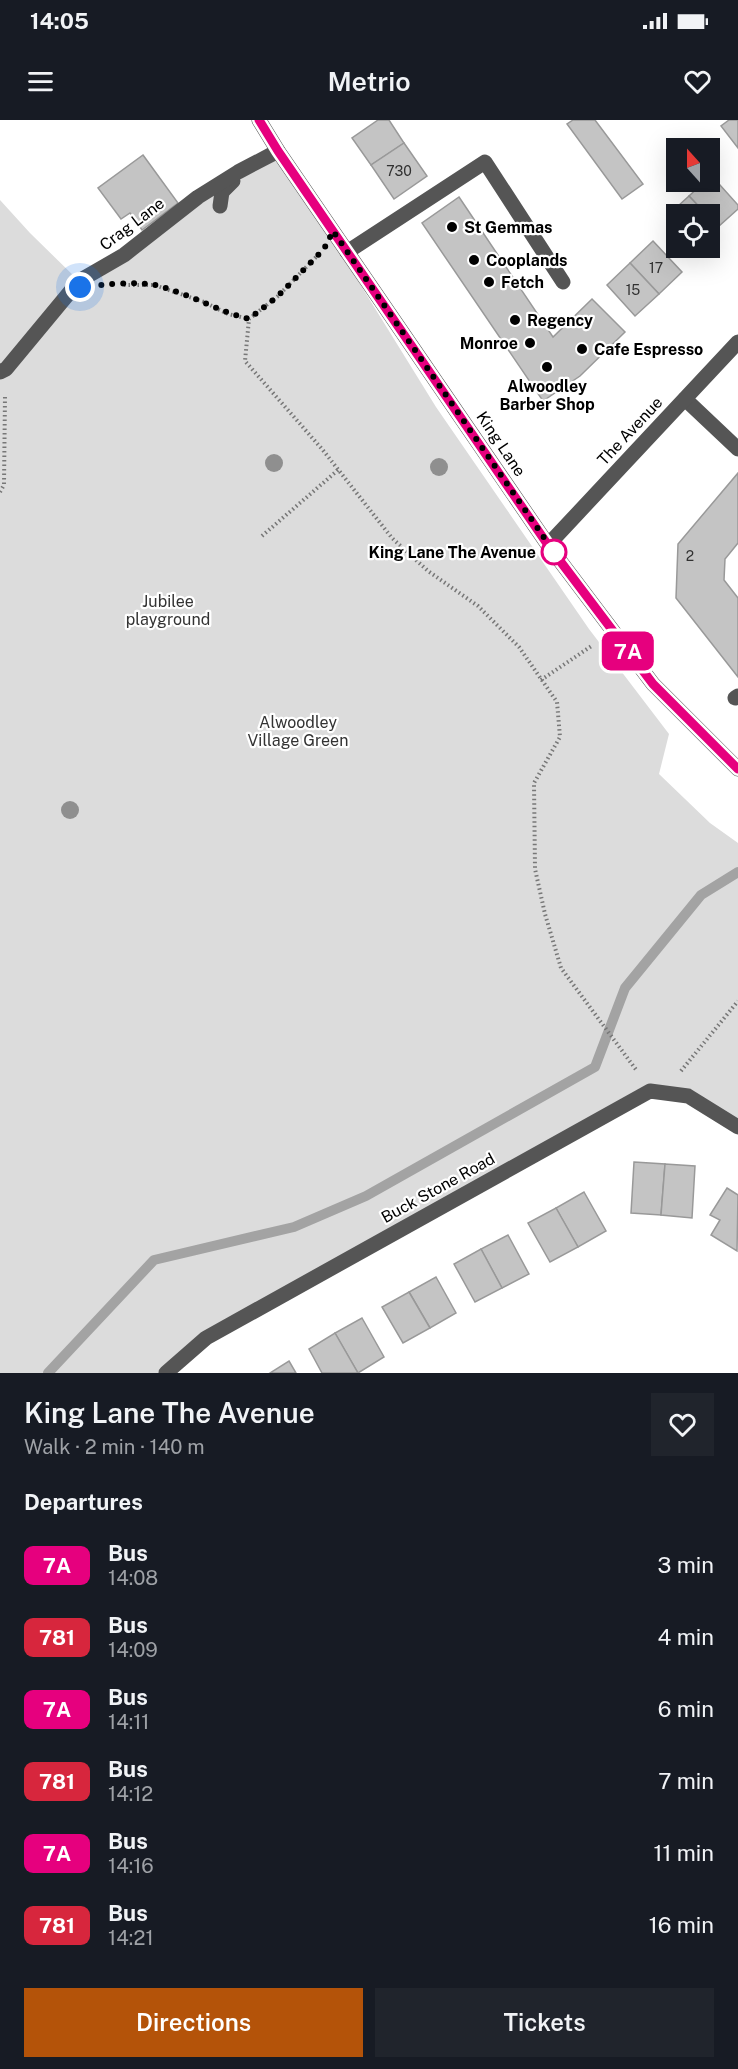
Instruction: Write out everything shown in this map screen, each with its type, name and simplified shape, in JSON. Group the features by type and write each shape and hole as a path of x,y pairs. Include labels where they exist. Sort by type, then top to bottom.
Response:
{"street":[{"name":"King Lane","path":"259,120 548,545 653,684 738,769"},
{"path":"220,206 222,192 232,182 278,151"},
{"name":"Crag Lane","path":"3,371 79,281 124,255 198,197 278,151"},
{"path":"347,252 485,162 563,282"},
{"name":"The Avenue","path":"548,545 738,342"},
{"path":"685,399 738,449"},
{"name":"Buck Stone Road","path":"166,1373 206,1338 650,1091 688,1096 738,1127"}],"path":[{"path":"333,231 324,249 278,296 249,319 245,361 338,470 392,538 428,571 477,606 519,646 557,702 560,737 534,783 535,868 545,914 561,968 622,1050"},
{"path":"121,285 154,285 204,302 228,314 249,319"},
{"path":"0,492 4,485 3,371"},
{"path":"262,536 338,470"},
{"path":"541,680 614,632"},
{"path":"659,1093 669,1085 738,1000"}],"green space":[{"name":"Alwoodley Village Green","path":"274,145 436,407 589,629 669,734 659,774 710,823 738,843 738,1127 688,1096 650,1091 206,1338 166,1373 0,1373 0,200 79,281"}],"building":[{"path":"378,120 389,120 404,143 371,165 352,138"},
{"path":"573,120 595,120 643,184 622,199 567,124"},
{"path":"729,120 738,120 738,148 721,126"},
{"path":"404,143 427,176 394,199 371,165"},
{"path":"143,155 178,203 142,230 130,213 121,219 98,188"},
{"path":"720,185 738,205 738,209 720,225 720,204 697,204 689,196 693,192 720,192"},
{"path":"689,196 697,204 680,204"},
{"path":"459,197 553,337 592,299 625,332 580,376 543,401 422,223"},
{"path":"653,241 666,255 666,258 669,258 682,272 659,294 630,263"},
{"path":"630,263 659,294 635,316 607,285"},
{"path":"738,473 738,543 725,559 724,580 738,598 738,677 676,598 678,544"},
{"path":"634,1162 665,1164 661,1215 631,1213"},
{"path":"665,1164 695,1166 692,1218 661,1215"},
{"path":"727,1188 738,1195 737,1251 711,1235 720,1220 710,1215"},
{"path":"584,1192 606,1231 578,1247 556,1208"},
{"path":"556,1208 578,1247 550,1262 528,1223"},
{"path":"508,1235 529,1274 502,1288 481,1249"},
{"path":"481,1249 502,1288 475,1302 454,1264"},
{"path":"436,1277 456,1313 430,1328 409,1292"},
{"path":"409,1292 430,1328 403,1343 382,1307"},
{"path":"362,1318 384,1357 358,1373 335,1333"},
{"path":"335,1333 358,1373 322,1373 309,1349"},
{"path":"289,1361 296,1373 270,1373"}],"waterway":[{"path":"48,1373 154,1260 294,1227 366,1196 595,1067 625,988 701,895 738,872"}],"bus line":[{"name":"7A","path":"259,120 548,545 653,684 738,769"}],"place":[{"name":"St Gemmas","path":"452,227"},
{"name":"Cooplands","path":"474,260"},
{"name":"Fetch","path":"489,282"},
{"name":"Regency","path":"515,320"},
{"name":"Monroe","path":"530,343"},
{"name":"Cafe Espresso","path":"582,349"},
{"name":"Alwoodley Barber Shop","path":"547,367"},
{"name":"King Lane The Avenue","path":"554,552"}],"route":[{"path":"80,287 154,285 204,302 228,314 249,319 278,296 324,249 333,231 554,552"}],"park label":[{"name":"Jubilee playground","path":"168,610"}]}
